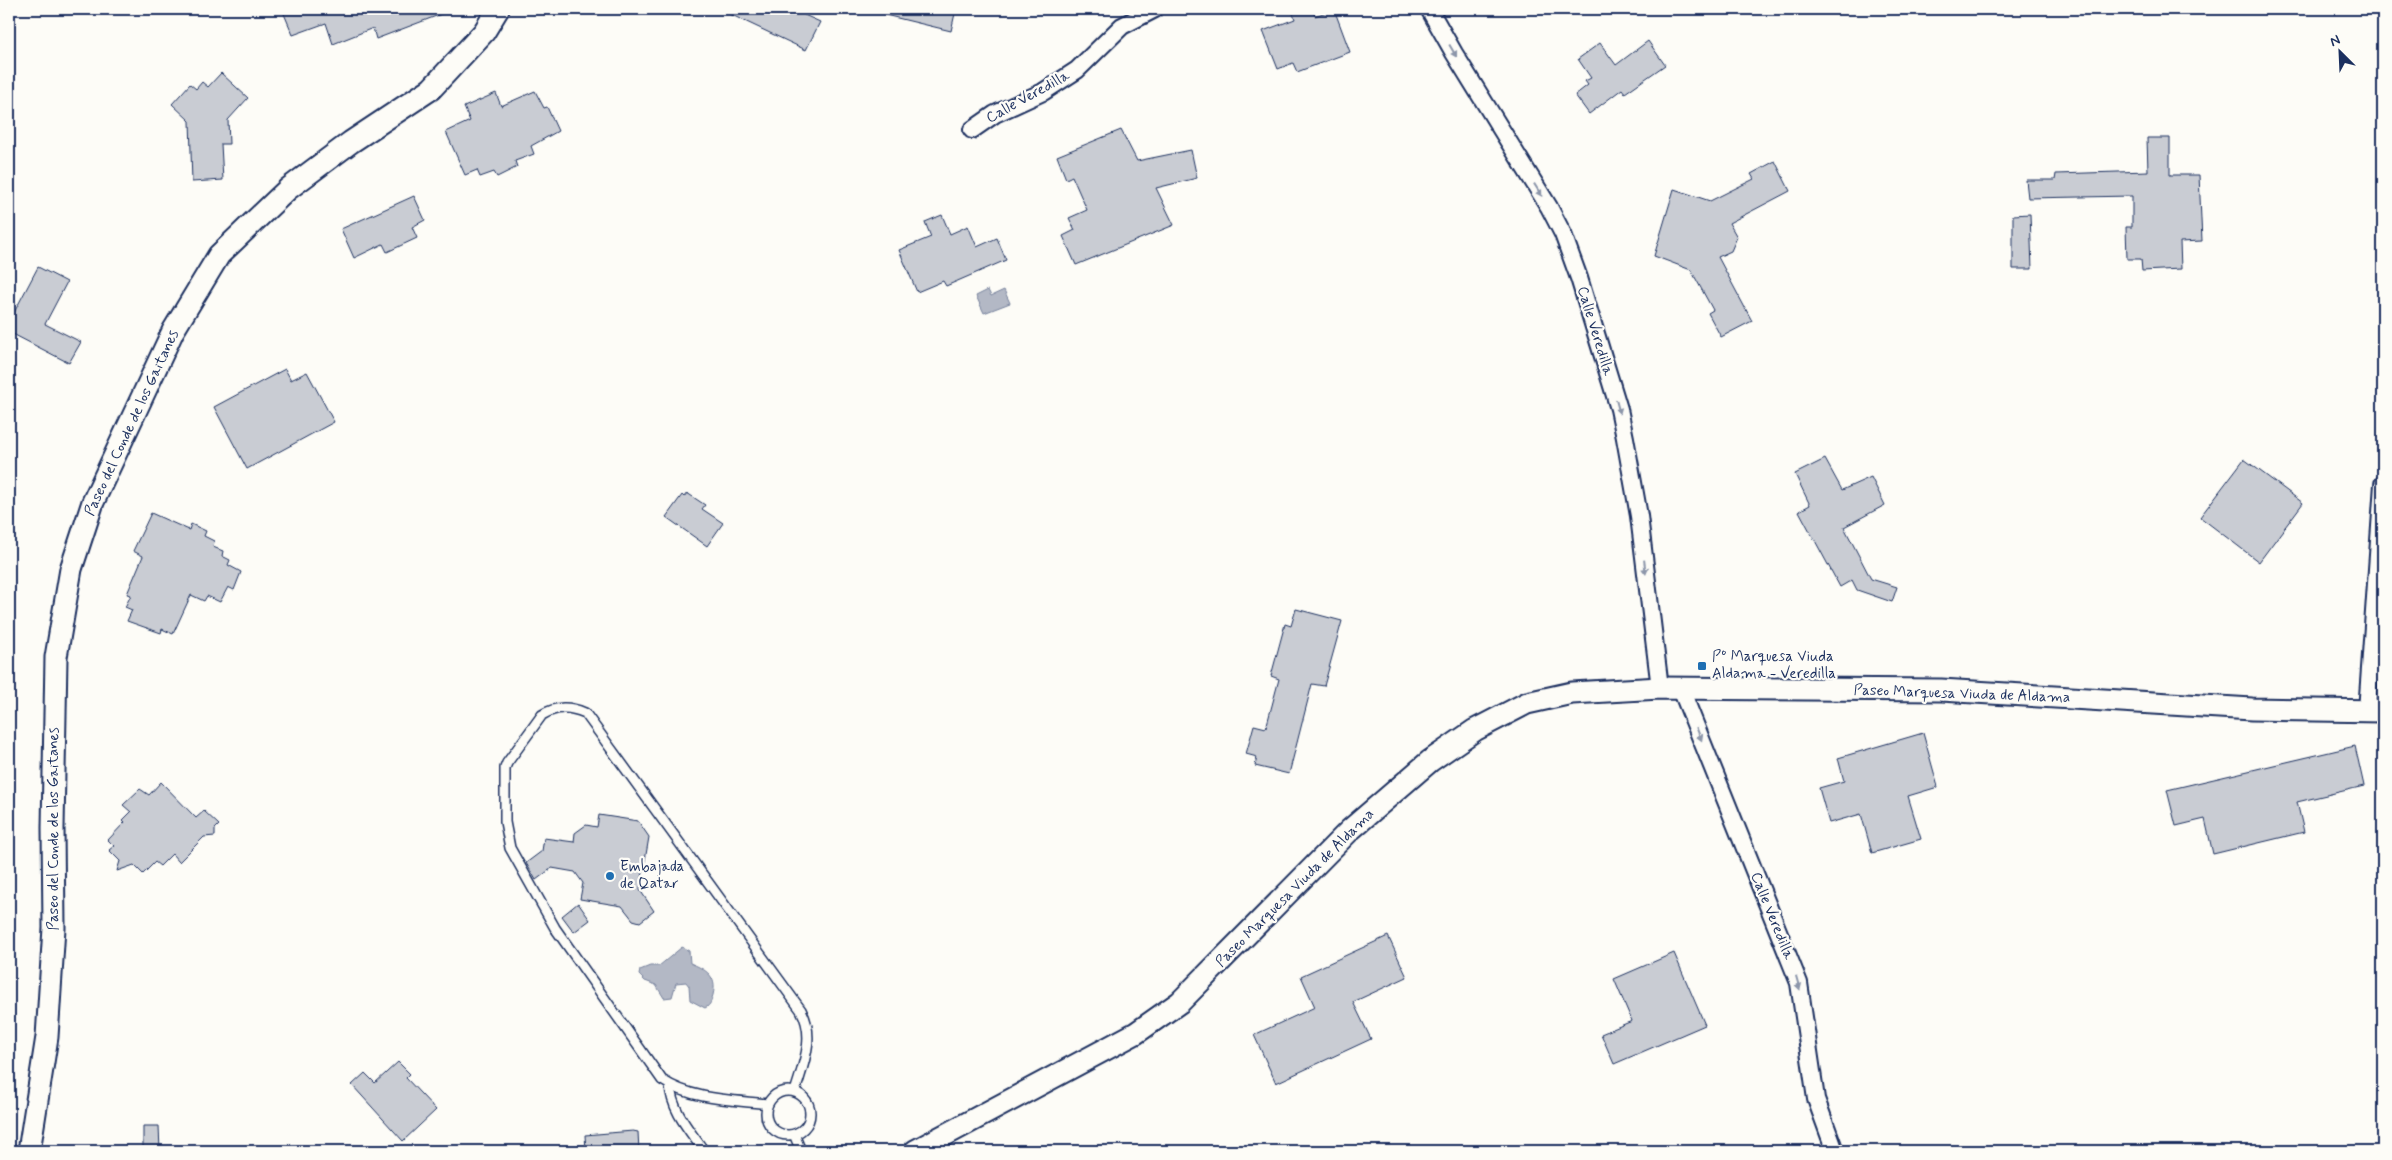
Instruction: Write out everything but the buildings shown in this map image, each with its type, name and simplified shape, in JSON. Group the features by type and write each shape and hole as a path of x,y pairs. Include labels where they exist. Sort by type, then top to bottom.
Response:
{"street":[{"name":"Paseo del Conde de los Gaitanes","path":"28,1151 48,1037 52,958 56,657 71,569 93,502 173,331 219,255 288,189 351,142 432,89 484,32 498,9"},
{"name":"Calle Veredilla","path":"972,130 995,114 1043,92 1077,70 1122,26 1155,9"},
{"name":"Calle Veredilla","path":"1429,9 1549,207 1563,234 1579,278 1620,409 1626,438 1639,516 1660,688"},
{"path":"2375,711 2383,484"},
{"name":"Paseo Marquesa Viuda de Aldama","path":"915,1151 1136,1033 1180,1002 1350,830 1430,761 1475,730 1527,704 1572,693 1660,688 1941,690 2252,709 2375,711"},
{"name":"Calle Veredilla","path":"1682,688 1799,983 1816,1099 1835,1151"}],"lane":[{"path":"768,1104 710,1098 670,1085 662,1080 651,1067 555,928 510,848 505,822 505,768 507,762 542,715 550,710 574,708 585,713 801,1010 806,1020 808,1044 795,1092"},
{"path":"670,1085 670,1095 681,1119 704,1151"},
{"path":"795,1092 803,1097 808,1105 810,1114 808,1123 802,1130 786,1135 771,1128 767,1120 768,1104 780,1093 795,1092"},
{"path":"794,1134 801,1151"}],"shaded area":[{"path":"988,290 991,296 1004,290 1010,303 984,313 976,296"},
{"path":"682,947 689,951 690,963 709,974 714,983 710,1004 705,1008 690,1000 689,986 686,982 676,983 672,997 664,998 656,985 645,981 639,975 640,970 650,966 659,966"}],"place":[{"name":"Pº Marquesa Viuda Aldama - Veredilla","path":"1702,666"},
{"name":"Embajada de Qatar","path":"610,876"}]}
